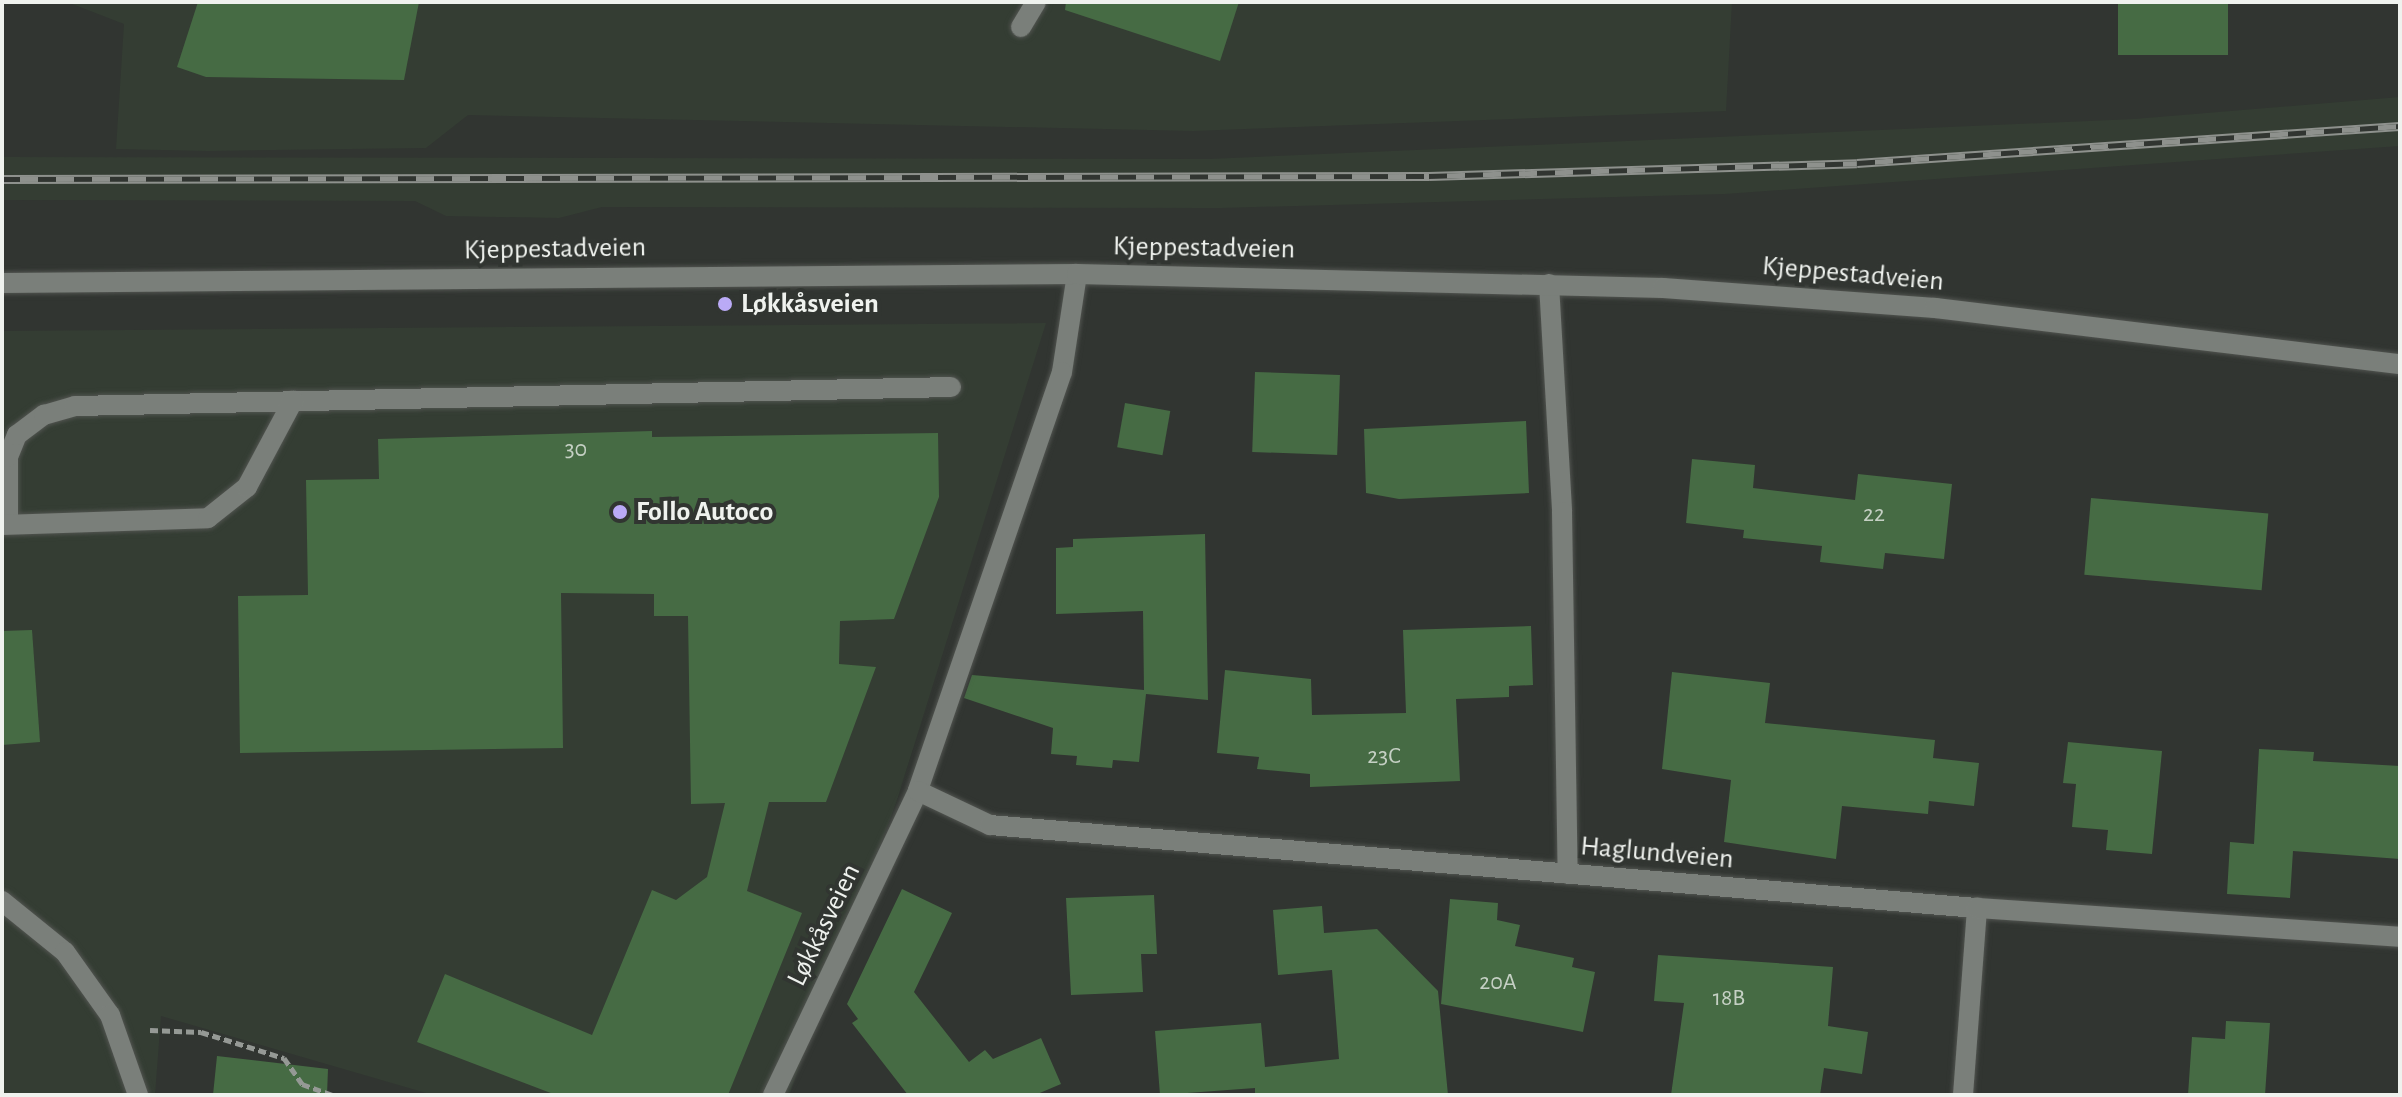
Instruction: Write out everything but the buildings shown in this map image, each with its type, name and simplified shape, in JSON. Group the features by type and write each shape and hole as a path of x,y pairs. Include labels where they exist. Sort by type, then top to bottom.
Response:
{"main road":[{"path":"1021,27 1036,2"},
{"name":"Kjeppestadveien","path":"2,283 1077,274 1549,284 1859,301 2400,364"},
{"name":"Løkkåsveien","path":"773,1095 918,791 1062,372 1077,274"},
{"path":"1549,284 1562,512 1568,874"},
{"path":"293,401 247,487 208,518 5,525 8,457 17,435 44,415 75,406 293,401 951,387"},
{"name":"Haglundveien","path":"918,791 990,825 1977,908 2400,937"},
{"path":"2,901 65,952 110,1015 138,1095"},
{"path":"1963,1095 1977,908"}],"path":[{"path":"118,1035 201,1032 284,1058 302,1084 332,1095"}],"shaded area":[{"path":"67,2 1732,2 1726,111 1193,131 468,115 426,148 208,151 116,149 124,24"},
{"path":"2400,97 2400,146 1725,194 1221,208 602,207 559,218 446,216 415,201 2,200 2,157 1209,159 2134,119"},
{"path":"1046,323 897,800 789,1095 433,1095 161,1016 155,1095 2,1095 2,331"}],"railway":[{"path":"2,179 1429,176 1857,163 2400,126"}],"place":[{"name":"Løkkåsveien","path":"725,304"},
{"name":"Follo Autoco","path":"620,512"}]}
